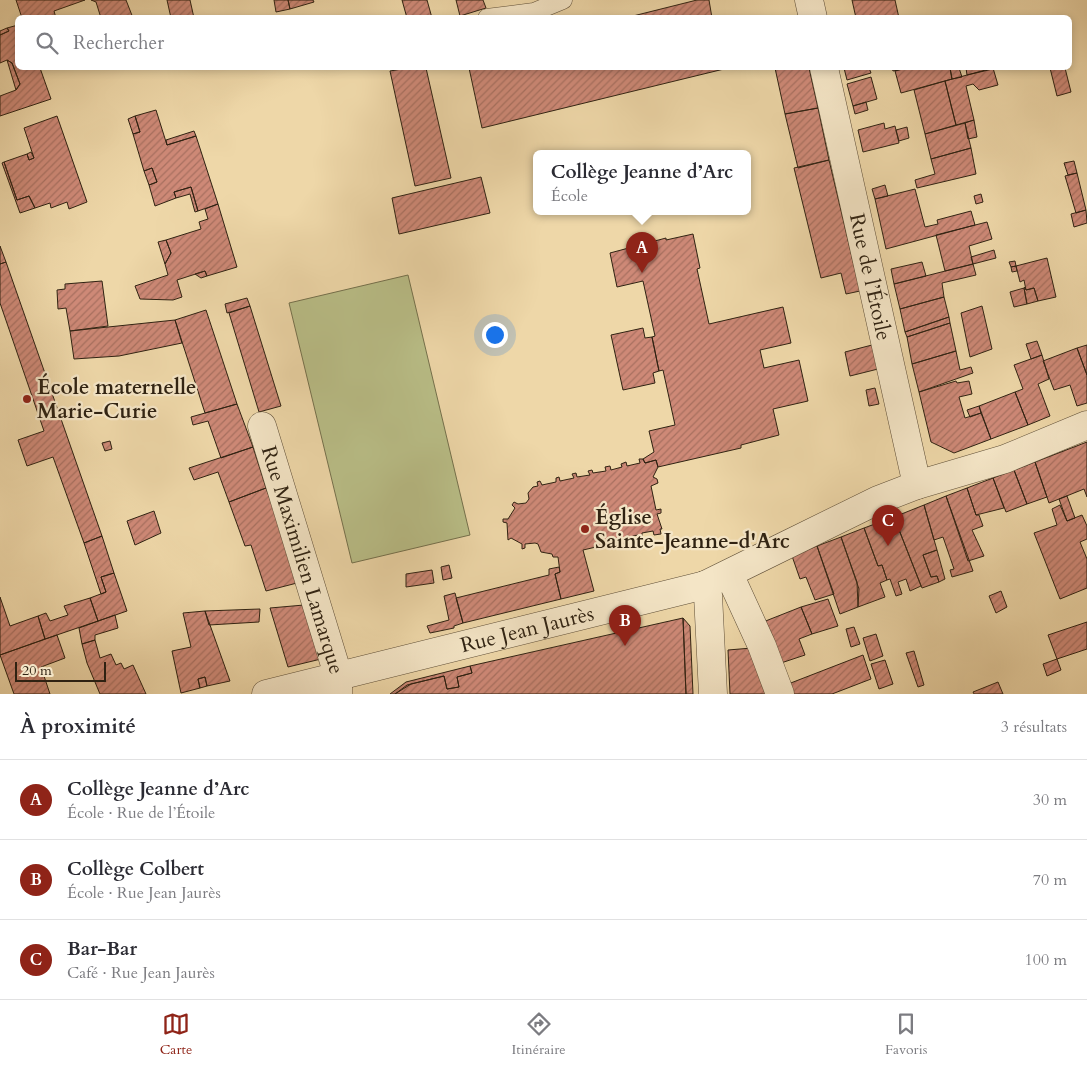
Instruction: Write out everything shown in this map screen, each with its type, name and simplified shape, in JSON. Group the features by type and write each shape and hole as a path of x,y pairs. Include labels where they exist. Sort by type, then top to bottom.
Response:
{"street":[{"path":"809,0 812,15"},
{"name":"Rue de l’Étoile","path":"824,70 917,485"},
{"name":"Rue Jean Jaurès","path":"266,694 338,685 717,579 878,500 917,485 1005,459 1087,425"},
{"name":"Rue Maximilien Lamarque","path":"262,426 338,685"},
{"path":"713,694 708,594 717,579 762,646 780,694"}],"lane":[{"path":"510,15 534,12 562,0"}],"green space":[{"path":"408,275 470,535 352,563 289,303"}],"building":[{"path":"16,0 85,0 54,11 55,15 21,15"},
{"path":"91,0 126,0 132,15 100,15 96,2"},
{"path":"167,0 190,0 193,15 170,15"},
{"path":"274,0 288,0 290,9 276,12"},
{"path":"288,0 313,0 314,2 290,9"},
{"path":"402,0 427,0 431,15 406,15"},
{"path":"456,0 483,0 486,8 460,15"},
{"path":"697,0 709,0 712,15 637,15"},
{"path":"852,0 895,0 898,15 855,15"},
{"path":"15,26 15,70 41,70 51,99 0,116 0,96 16,90 20,84 12,63 7,60 0,63 0,35 9,31 7,28"},
{"path":"7,28 9,31 0,35 0,31"},
{"path":"7,60 12,63 20,84 16,90"},
{"path":"426,70 451,178 415,186 390,71"},
{"path":"469,70 720,70 482,128"},
{"path":"775,70 809,70 818,108 785,114"},
{"path":"844,70 870,70 871,73 847,80"},
{"path":"950,70 952,79 901,93 895,71"},
{"path":"950,70 960,70 962,77 952,79"},
{"path":"966,70 988,70 967,75"},
{"path":"986,70 994,70 998,85 979,90 973,84 966,86 974,120 956,125 945,81"},
{"path":"1050,70 1066,70 1071,92 1057,96"},
{"path":"871,77 877,99 853,106 847,84"},
{"path":"945,81 956,125 925,134 914,90"},
{"path":"866,102 868,110 855,114 853,106"},
{"path":"818,108 829,160 798,168 785,114"},
{"path":"156,110 167,145 196,136 218,204 198,211 191,187 174,192 176,198 155,206 149,185 157,182 152,168 144,171 133,134 140,132 135,116"},
{"path":"57,116 87,202 69,209 67,202 51,208 50,203 35,208 29,196 17,200 4,162 27,154 29,160 34,158 24,128"},
{"path":"135,116 140,132 133,134 128,119"},
{"path":"974,120 977,137 968,139 965,123"},
{"path":"884,123 885,129 895,126 899,143 863,152 858,130"},
{"path":"965,123 971,148 931,159 925,134"},
{"path":"907,127 909,138 899,141 896,130"},
{"path":"194,131 196,136 167,145 166,140"},
{"path":"971,148 976,174 917,188 915,180 935,174 931,159"},
{"path":"31,152 34,158 29,160 27,154"},
{"path":"829,160 860,291 846,294 841,273 821,278 794,168"},
{"path":"1074,161 1077,173 1068,175 1064,163"},
{"path":"4,162 17,200 29,196 35,208 20,213 2,163"},
{"path":"152,168 157,182 149,185 144,171"},
{"path":"1077,173 1086,210 1076,213 1065,176"},
{"path":"481,177 490,213 399,234 392,198"},
{"path":"885,185 888,196 875,199 872,189"},
{"path":"191,187 198,211 195,212 190,194 176,198 174,192"},
{"path":"915,189 925,227 938,224 937,220 971,211 975,225 886,249 875,199"},
{"path":"981,194 983,202 976,204 974,196"},
{"path":"218,204 237,267 207,276 205,271 177,280 182,297 173,300 140,299 135,286 168,275 165,264 171,253 166,240 201,229 199,222 208,219 205,209"},
{"path":"1086,210 1087,223 1074,227 1071,214"},
{"path":"987,222 992,239 969,246 973,264 945,271 936,235"},
{"path":"693,234 700,268 697,269 709,324 783,307 791,343 760,350 764,368 799,360 808,401 773,409 779,435 741,445 741,448 658,467 656,460 645,463 643,459 654,452 649,431 675,425 663,370 659,371 652,337 655,336 643,281 617,287 610,253 666,238 666,240"},
{"path":"166,240 171,253 165,264 158,242"},
{"path":"0,246 6,262 0,264"},
{"path":"994,250 996,258 973,264 971,257"},
{"path":"1047,258 1056,297 1038,301 1034,288 1026,290 1024,280 1020,282 1016,266"},
{"path":"1015,261 1016,266 1011,267 1009,262"},
{"path":"6,262 102,536 84,543 53,457 27,466 18,440 44,431 0,303 0,264"},
{"path":"922,262 926,276 894,284 891,269"},
{"path":"973,264 976,275 942,283 944,297 900,309 894,284"},
{"path":"1016,266 1017,271 1012,272 1011,267"},
{"path":"205,271 207,276 201,278 195,274"},
{"path":"102,281 108,326 70,331 66,308 58,309 57,290 65,289 65,284"},
{"path":"1025,287 1026,290 1034,288 1038,301 1027,304"},
{"path":"1024,288 1027,304 1014,307 1010,292"},
{"path":"944,297 949,317 905,332 900,309"},
{"path":"247,298 250,306 227,313 225,304"},
{"path":"250,306 281,406 259,412 229,313"},
{"path":"982,306 992,349 970,357 961,313"},
{"path":"206,310 237,404 205,413 175,320"},
{"path":"949,317 950,323 907,337 905,332"},
{"path":"175,320 182,343 119,356 74,359 70,331"},
{"path":"950,323 956,351 912,364 907,337"},
{"path":"643,328 645,338 652,337 659,371 653,373 655,383 623,390 611,335"},
{"path":"1037,341 1042,355 1031,359 1026,344"},
{"path":"872,345 878,369 850,376 845,352"},
{"path":"1087,345 1087,375 1077,348"},
{"path":"1077,348 1087,375 1087,403 1077,406 1070,385 1054,390 1043,361"},
{"path":"956,351 960,370 971,367 973,373 919,392 912,364"},
{"path":"1042,355 1049,379 1038,384 1050,416 1028,425 1015,392 1023,389 1014,365"},
{"path":"956,381 957,383 969,381 972,394 959,397 965,418 981,413 991,439 954,453 931,442 919,392"},
{"path":"875,388 879,404 869,406 866,390"},
{"path":"1015,392 1028,425 991,439 979,406"},
{"path":"237,404 253,447 221,458 208,421 193,425 191,417"},
{"path":"979,406 981,413 970,417 967,410"},
{"path":"110,441 112,449 105,451 102,443"},
{"path":"1087,442 1087,497 1084,489 1049,503 1035,462"},
{"path":"253,447 266,488 229,502 218,472 194,480 189,468"},
{"name":"Église Sainte-Jeanne-d'Arc","path":"639,459 643,459 645,463 656,460 658,467 653,477 657,479 658,483 651,486 656,510 661,509 661,513 657,514 662,529 660,529 661,534 654,535 653,531 642,533 642,538 639,538 638,535 625,538 626,543 622,544 622,541 583,550 594,591 561,599 555,574 560,572 558,557 541,552 538,544 525,544 525,548 522,549 522,544 511,538 508,540 507,523 503,522 503,519 508,519 515,508 512,505 514,502 518,504 526,503 529,499 528,493 533,487 538,486 537,482 540,481 542,485 556,482 556,478 559,477 560,481 574,478 572,474 576,473 577,477 590,475 588,471 592,470 593,473 606,471 605,467 610,466 611,470 622,467 621,464 626,462 627,466 640,463"},
{"path":"1035,462 1047,497 1027,504 1014,470"},
{"path":"1014,470 1027,504 1006,512 993,478"},
{"path":"993,478 1004,508 976,515 967,488"},
{"path":"266,488 295,567 297,583 266,591 251,545 245,546 229,502"},
{"path":"967,488 976,515 979,515 983,526 972,530 984,556 968,561 946,496"},
{"path":"946,496 973,571 952,577 950,570 954,569 943,537 934,540 924,505"},
{"path":"1067,496 1075,518 1067,521 1059,499"},
{"path":"924,505 937,550 923,555 931,577 937,576 939,582 922,588 894,517"},
{"path":"1060,505 1067,521 1082,515 1087,526 1087,539 1080,542 1087,559 1087,588 1060,599 1034,533 1057,525 1052,509"},
{"path":"154,511 161,533 135,545 127,521"},
{"path":"894,517 921,586 910,591 906,579 898,582 902,594 896,596 890,579 887,580 882,565 878,566 864,528"},
{"path":"864,528 878,566 882,565 887,580 880,583 885,597 858,607 857,582 841,537"},
{"path":"102,536 114,573 101,577 106,592 101,594 84,543"},
{"path":"841,537 859,589 858,607 840,614 817,546"},
{"path":"817,546 834,594 815,600 806,577 800,579 792,556"},
{"path":"937,550 945,579 939,582 937,576 931,577 923,555"},
{"path":"449,565 452,578 443,580 441,567"},
{"path":"559,567 560,572 555,574 561,599 463,623 456,598 549,575 549,569"},
{"path":"432,570 434,583 406,587 406,574"},
{"path":"114,573 127,611 98,621 90,598 106,592 101,577"},
{"path":"1001,591 1007,607 996,613 989,596"},
{"path":"455,593 463,623 454,626 454,628 430,633 427,626 449,620 444,596"},
{"path":"0,597 10,626 38,616 45,639 0,655"},
{"path":"90,598 98,621 45,639 38,616 46,613 50,621 68,615 64,606"},
{"path":"828,599 838,626 812,634 801,607"},
{"path":"304,605 321,659 288,667 270,608"},
{"path":"801,607 812,634 799,639 805,655 775,665 758,624"},
{"path":"260,609 259,622 209,625 205,611"},
{"path":"205,611 230,681 207,686 205,677 198,679 200,688 181,693 172,651 191,647 183,613"},
{"path":"115,615 118,628 95,635 95,640 82,644 79,628"},
{"path":"683,618 690,626 693,694 686,694"},
{"path":"683,618 686,694 395,694 407,685 444,676 447,689 459,687 457,677 472,673 470,666"},
{"path":"1087,622 1087,649 1057,659 1048,635"},
{"path":"854,627 860,644 851,647 846,629"},
{"path":"876,634 883,656 870,661 863,638"},
{"path":"57,635 65,658 41,667 50,694 14,694 0,655"},
{"path":"95,640 100,658 111,654 116,665 121,663 124,669 133,665 146,694 100,694 87,663 82,644"},
{"path":"752,648 769,694 730,694 728,650"},
{"path":"914,651 924,685 918,687 906,653"},
{"path":"863,655 871,679 832,694 786,694 783,686"},
{"path":"1057,659 1061,670 1047,676 1043,664"},
{"path":"885,660 893,684 879,689 871,664"},
{"path":"470,666 472,673 457,677 459,687 447,689 444,676 411,684 395,694 390,694 406,682"},
{"path":"205,677 207,686 200,688 198,679"},
{"path":"998,682 1003,694 974,694 973,692"}],"place":[{"name":"Collège Jeanne d’Arc","path":"642,273"},
{"name":"École maternelle Marie-Curie","path":"27,399"},
{"name":"Église Sainte-Jeanne-d'Arc","path":"585,529"},
{"name":"Bar-Bar","path":"888,546"},
{"name":"Collège Colbert","path":"625,646"}]}
